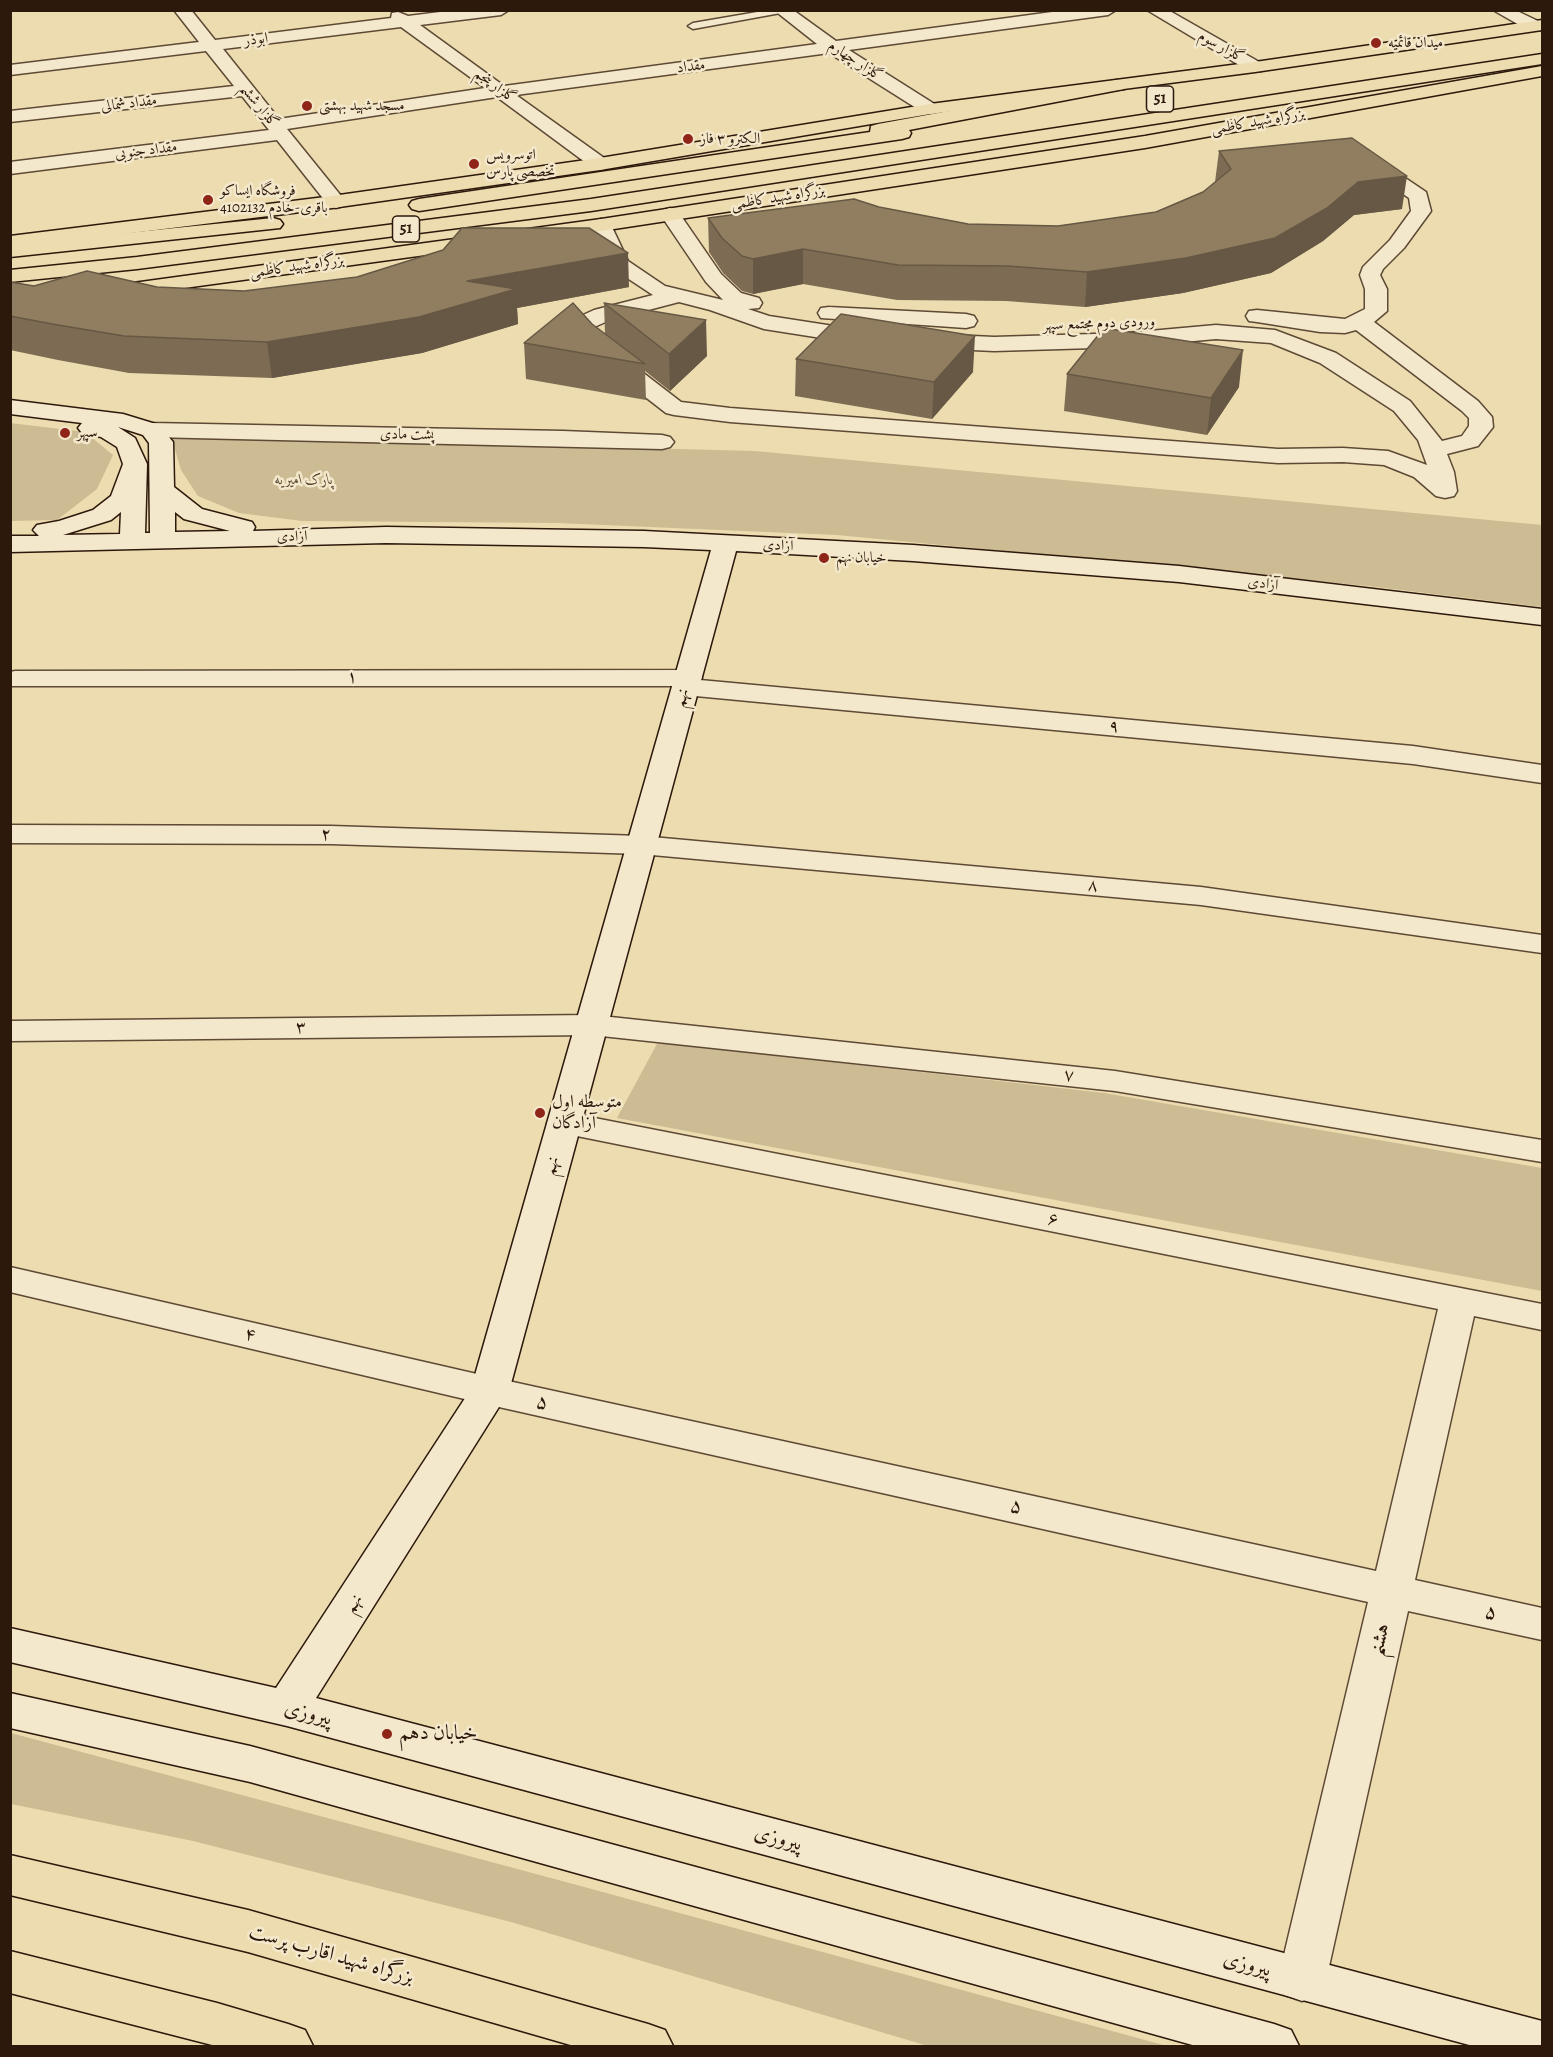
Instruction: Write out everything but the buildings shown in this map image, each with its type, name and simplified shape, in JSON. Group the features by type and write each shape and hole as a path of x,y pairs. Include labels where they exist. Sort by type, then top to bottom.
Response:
{"main road":[{"path":"10,242 336,202 600,164 930,109 1255,67 1538,25"},
{"name":"بزرگراه شهید کاظمی","path":"1248,86 1542,43"},
{"name":"بزرگراه شهید کاظمی","path":"10,276 138,263 591,205 1542,59"},
{"name":"بزرگراه شهید کاظمی","path":"95,295 601,225 1145,142 1542,71"},
{"path":"776,150 1118,85"},
{"path":"801,171 1128,134 1451,86"},
{"name":"51","path":"10,251 385,210 776,150 1083,110"},
{"path":"38,239 261,225"},
{"name":"بزرگراه شهید اقارب پرست","path":"10,1875 248,1931 648,2046"},
{"path":"10,1972 218,2025 288,2046"}],"street":[{"name":"گلزار ششم","path":"182,10 336,202"},
{"name":"گلزار پنجم","path":"389,10 600,164"},
{"name":"ابوذر","path":"10,70 501,10"},
{"name":"مقداد","path":"279,130 503,91 1108,10"},
{"name":"گلزار سوم","path":"1155,10 1255,67"},
{"path":"1501,10 1538,25"},
{"name":"گلزار چهارم","path":"786,11 834,48 930,109"},
{"name":"مقداد شمالی","path":"10,117 247,90"},
{"name":"مقداد جنوبی","path":"10,168 279,130"},
{"path":"1373,165 1419,196 1421,211 1397,244 1373,267 1370,275 1376,289 1376,311 1360,322 1470,406 1480,417 1481,427 1470,441 1434,450"},
{"name":"ورودی دوم مجتمع سپهر","path":"670,214 712,278 734,298 746,303 804,312 1049,326 1136,324 1221,316 1251,316 1320,326 1345,326 1360,322"},
{"path":"601,225 619,264 658,290 718,305 764,322 844,336 890,339"},
{"path":"678,295 602,315 578,326 603,352 674,408 730,415 1278,456 1343,455 1388,458 1423,472 1445,490 1442,472 1429,438 1402,406 1328,358 1275,337 1216,332 1127,340 1005,344 913,340"},
{"path":"10,407 123,421 151,430 161,442 163,540"},
{"path":"10,417 109,432 127,443 135,464 132,541"},
{"path":"116,436 151,430"},
{"name":"پشت مادی","path":"151,430 551,437 662,442"},
{"path":"10,534 62,528 102,515 122,499 135,464"},
{"path":"162,489 193,514 236,526 291,532 386,535"},
{"name":"آزادی","path":"10,544 386,535 644,539 913,553 1179,574 1542,617"},
{"name":"نهم","path":"288,1708 490,1391 725,544"},
{"name":"۱","path":"15,679 687,683"},
{"name":"۹","path":"687,683 1413,755 1542,774"},
{"name":"۲","path":"10,834 331,835 641,845"},
{"name":"۸","path":"641,845 1201,896 1542,944"},
{"name":"۳","path":"10,1031 592,1025"},
{"name":"۷","path":"592,1025 1115,1081 1542,1151"},
{"name":"۶","path":"564,1123 1542,1317"},
{"name":"۴","path":"10,1279 490,1391"},
{"name":"هشنم","path":"1302,1980 1459,1300"},
{"name":"۵","path":"490,1391 1542,1624"},
{"name":"پیروزی","path":"10,1645 288,1708 1542,2043"},
{"path":"10,1710 250,1764 1274,2046"}],"lane":[{"path":"693,26 786,11"}],"green space":[{"path":"10,423 85,432 113,455 97,489 57,520 11,521"},
{"name":"پارک امیریه","path":"171,436 755,451 1542,525 1542,607 1368,586 837,535 557,523 302,521 239,513 198,496 181,470"},
{"path":"658,1042 1104,1093 1542,1168 1542,1291 617,1118"},
{"path":"11,1733 1167,2046 928,2046 511,1922 193,1841 11,1804"}],"place":[{"name":"میدان قائمیه","path":"1376,43"},
{"name":"مسجد شهید بهشتی","path":"307,106"},
{"name":"الکترو ۳ فاز","path":"688,139"},
{"name":"اتوسرویس تخصصی پارس","path":"474,164"},
{"name":"فروشگاه ایساکو باقری-خادم 4102132","path":"208,200"},
{"name":"سپهر","path":"65,433"},
{"name":"خیابان نهم","path":"824,558"},
{"name":"متوسطه اول آزادگان","path":"540,1113"},
{"name":"خیابان دهم","path":"387,1734"}]}
